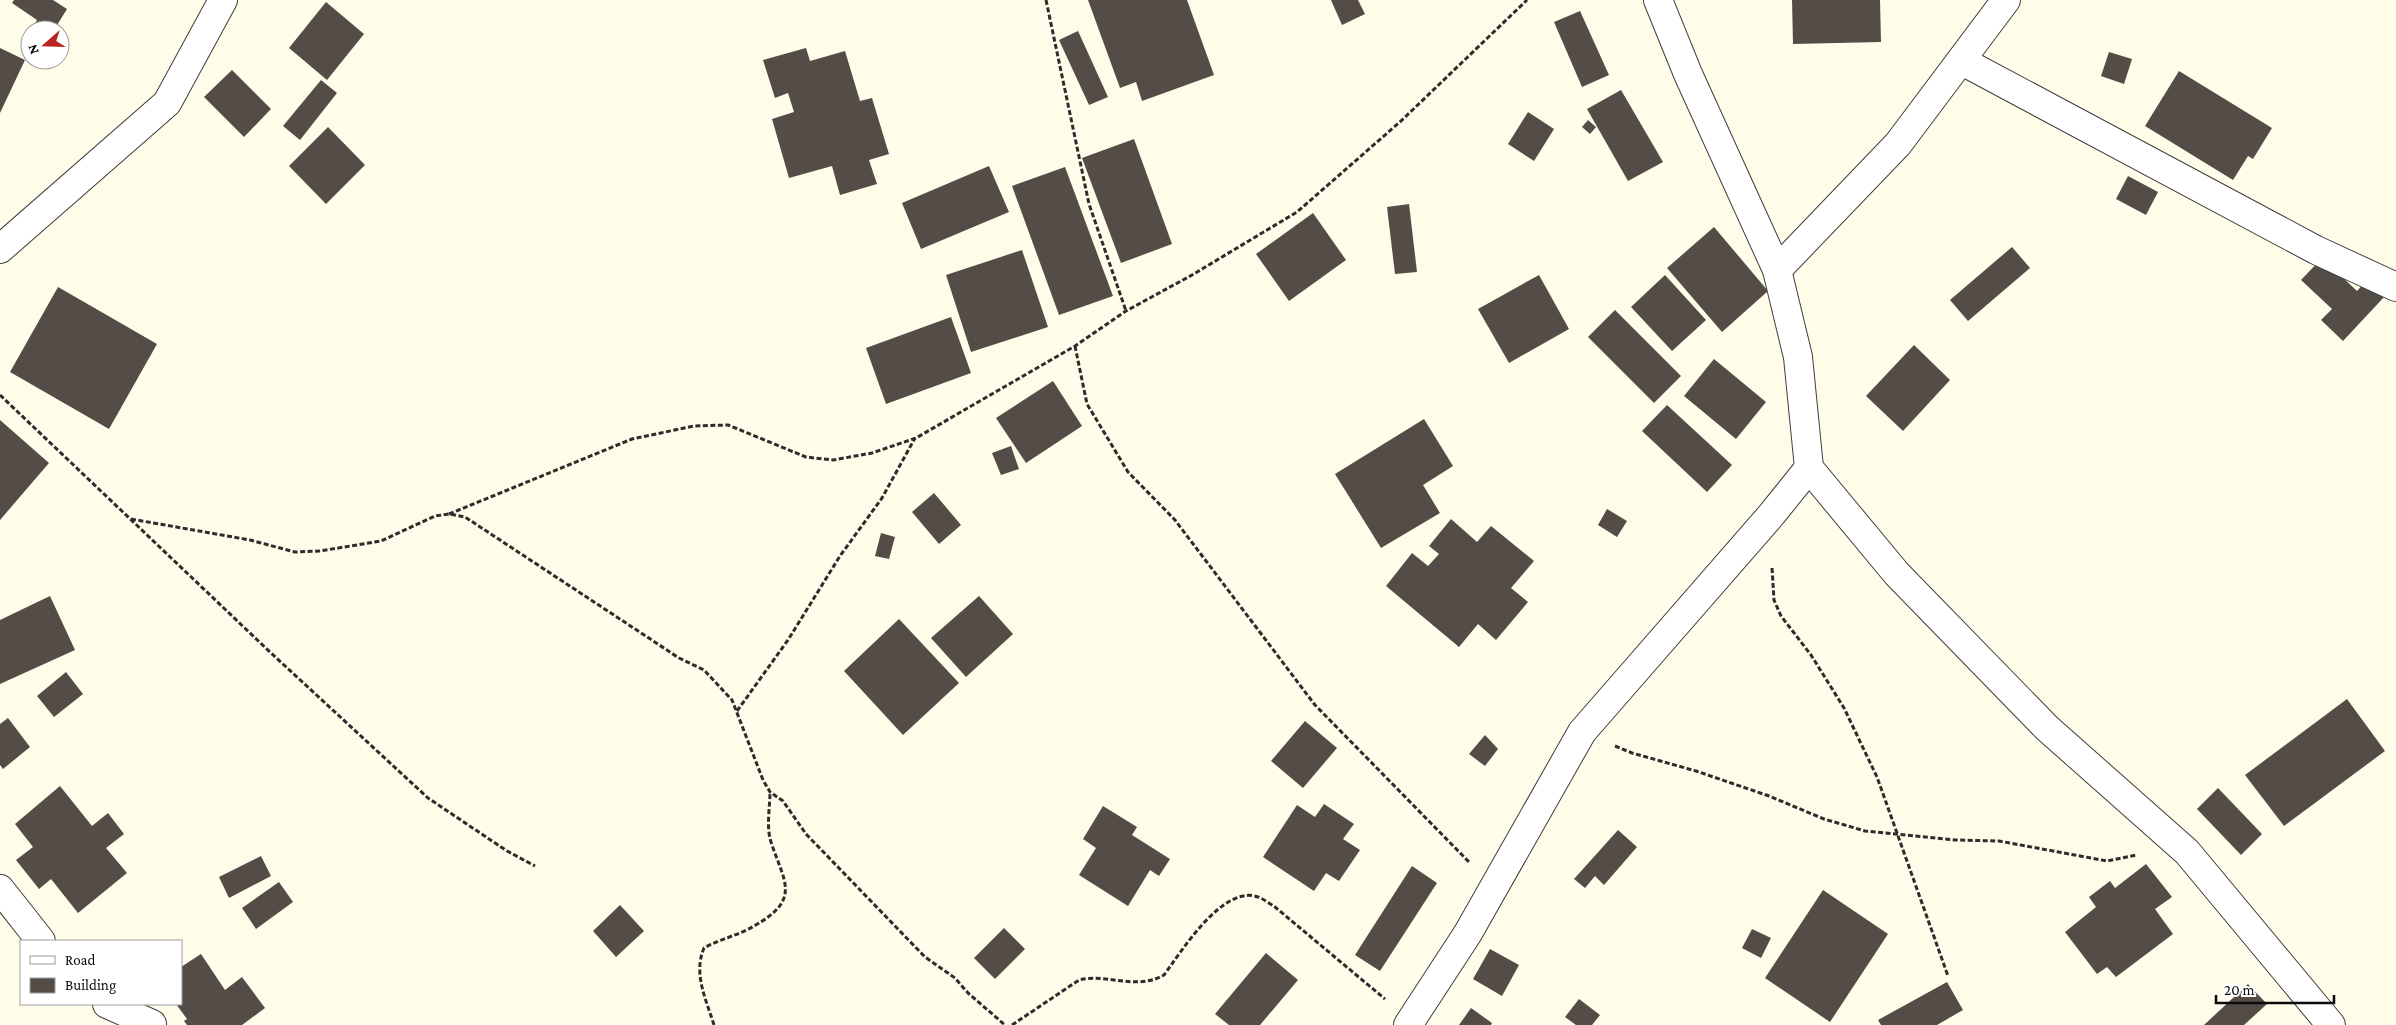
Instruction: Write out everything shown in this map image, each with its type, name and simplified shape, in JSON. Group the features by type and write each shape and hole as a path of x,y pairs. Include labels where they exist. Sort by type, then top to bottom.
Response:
{"street":[{"path":"0,249 167,103 223,0"},
{"path":"1658,0 1688,74 1778,270 1798,357 1809,468 1897,574 2046,728 2187,852 2331,1025"},
{"path":"1778,270 1898,144 2006,0"},
{"path":"1962,61 2316,250 2396,287"},
{"path":"1409,1022 1468,933 1582,732 1772,514 1809,468"},
{"path":"0,889 40,940"},
{"path":"108,1005 152,1024"}],"path":[{"path":"1046,0 1089,204 1126,311"},
{"path":"131,519 250,540 295,552 320,551 381,541 435,516 449,514 632,439 694,426 728,424 806,457 833,460 872,453 916,438 1075,346 1126,311 1192,276 1297,212 1401,121 1527,0"},
{"path":"1075,346 1087,404 1128,472 1175,520 1315,705 1494,887"},
{"path":"0,395 428,798 507,851 535,866"},
{"path":"737,711 788,640 840,556 882,498 916,438"},
{"path":"449,514 465,517 499,537 671,653 704,670 732,700 753,759 770,792 771,841 787,886 784,899 773,912 754,927 704,948 699,961 700,980 714,1025"},
{"path":"1772,514 1774,600 1781,616 1811,656 1844,708 1877,777 1948,976"},
{"path":"1582,732 1632,753 1696,771 1769,796 1824,819 1865,831 1898,836 1999,841 2107,861 2142,854 2187,852"},
{"path":"770,792 783,801 806,834 925,957 955,978 968,993 1005,1025"},
{"path":"1012,1025 1079,980 1089,978 1131,983 1157,979 1164,975 1216,910 1228,902 1257,896 1275,907 1409,1022"}],"building":[{"path":"14,0 53,0 67,9 60,20 37,20 12,3"},
{"path":"1088,0 1187,0 1214,75 1142,101 1136,82 1120,88"},
{"path":"1331,0 1358,0 1365,14 1342,25"},
{"path":"1792,0 1880,0 1881,42 1793,44"},
{"path":"326,2 364,34 327,80 289,48"},
{"path":"1580,11 1609,75 1582,87 1554,22"},
{"path":"1078,31 1108,97 1089,105 1059,40"},
{"path":"0,48 20,58 20,70 0,113"},
{"path":"806,48 810,61 845,51 860,101 872,98 889,154 869,160 877,184 840,195 832,166 789,178 772,119 794,112 788,93 775,98 763,60"},
{"path":"2109,52 2132,59 2124,84 2101,76"},
{"path":"232,70 271,109 244,137 204,97"},
{"path":"2179,71 2272,128 2253,159 2248,156 2233,180 2145,126"},
{"path":"321,80 337,93 300,140 283,126"},
{"path":"1621,90 1663,162 1628,181 1587,109"},
{"path":"1528,112 1554,129 1534,161 1508,144"},
{"path":"1588,120 1596,127 1590,134 1582,127"},
{"path":"328,127 365,165 326,204 289,166"},
{"path":"1134,139 1172,244 1121,263 1082,158"},
{"path":"989,166 1009,212 921,249 902,203"},
{"path":"1065,167 1113,296 1059,315 1012,186"},
{"path":"2128,176 2158,192 2146,215 2116,199"},
{"path":"1409,204 1417,272 1395,274 1387,207"},
{"path":"1313,213 1346,260 1289,301 1256,254"},
{"path":"1714,227 1768,291 1722,332 1667,268"},
{"path":"2012,247 2030,268 1968,321 1950,300"},
{"path":"1022,250 1048,327 971,352 946,275"},
{"path":"2322,258 2357,291 2367,280 2385,296 2343,341 2321,320 2332,309 2301,280"},
{"path":"1539,275 1569,329 1509,363 1478,309"},
{"path":"1665,275 1706,320 1672,351 1631,307"},
{"path":"58,287 157,344 109,429 10,372"},
{"path":"1615,310 1681,376 1654,403 1588,337"},
{"path":"951,317 971,373 886,404 866,348"},
{"path":"1914,345 1950,380 1903,431 1866,396"},
{"path":"1714,359 1766,402 1736,439 1684,396"},
{"path":"1053,381 1082,426 1026,463 996,418"},
{"path":"1667,405 1732,465 1707,492 1642,431"},
{"path":"1424,419 1453,466 1423,485 1440,513 1381,548 1335,474"},
{"path":"0,420 49,463 0,520"},
{"path":"1011,446 1019,469 1001,475 992,453"},
{"path":"934,493 961,525 939,544 912,512"},
{"path":"1607,509 1627,521 1617,537 1598,525"},
{"path":"1451,519 1477,542 1491,526 1534,561 1511,588 1528,602 1496,640 1478,624 1459,647 1386,586 1412,553 1428,566 1439,554 1429,546"},
{"path":"881,533 895,537 889,559 875,556"},
{"path":"50,596 75,650 0,684 0,620"},
{"path":"979,596 1013,634 966,677 931,638"},
{"path":"899,619 959,683 903,735 844,671"},
{"path":"66,672 83,694 54,717 37,696"},
{"path":"2347,699 2385,751 2284,826 2245,775"},
{"path":"8,718 30,747 3,769 0,765 0,724"},
{"path":"1305,721 1337,748 1303,788 1271,761"},
{"path":"1485,735 1498,749 1485,766 1469,754"},
{"path":"60,786 92,826 108,813 124,834 106,848 127,873 78,913 51,879 39,889 16,860 33,847 15,824"},
{"path":"2218,788 2262,834 2241,855 2197,809"},
{"path":"1324,804 1354,824 1343,839 1360,850 1339,881 1326,873 1314,891 1263,857 1297,805 1315,817"},
{"path":"1103,806 1137,827 1132,835 1170,859 1159,876 1150,870 1128,906 1079,875 1096,848 1083,839"},
{"path":"1618,830 1637,847 1604,885 1595,876 1585,888 1574,879"},
{"path":"261,856 271,876 229,898 219,877"},
{"path":"2146,864 2172,897 2155,909 2173,934 2116,977 2107,967 2097,974 2065,932 2096,907 2089,897 2110,881 2115,888"},
{"path":"1412,866 1437,883 1380,971 1355,955"},
{"path":"279,882 293,902 256,929 242,908"},
{"path":"1823,890 1888,934 1830,1022 1765,978"},
{"path":"620,905 644,931 616,957 593,931"},
{"path":"1004,928 1025,949 995,979 974,958"},
{"path":"1752,929 1771,938 1761,958 1742,948"},
{"path":"1490,949 1519,965 1502,996 1473,979"},
{"path":"1266,953 1298,980 1260,1025 1229,1025 1215,1014"},
{"path":"201,954 225,990 242,977 265,1008 242,1025 187,1025 184,1021 187,1019 177,1005 182,1005 182,966"},
{"path":"1947,982 1963,1010 1937,1025 1881,1025 1878,1020"},
{"path":"2248,984 2267,1004 2244,1025 2204,1025"},
{"path":"1579,999 1600,1015 1592,1025 1576,1025 1565,1017"},
{"path":"1471,1008 1492,1023 1491,1025 1459,1025"}]}
